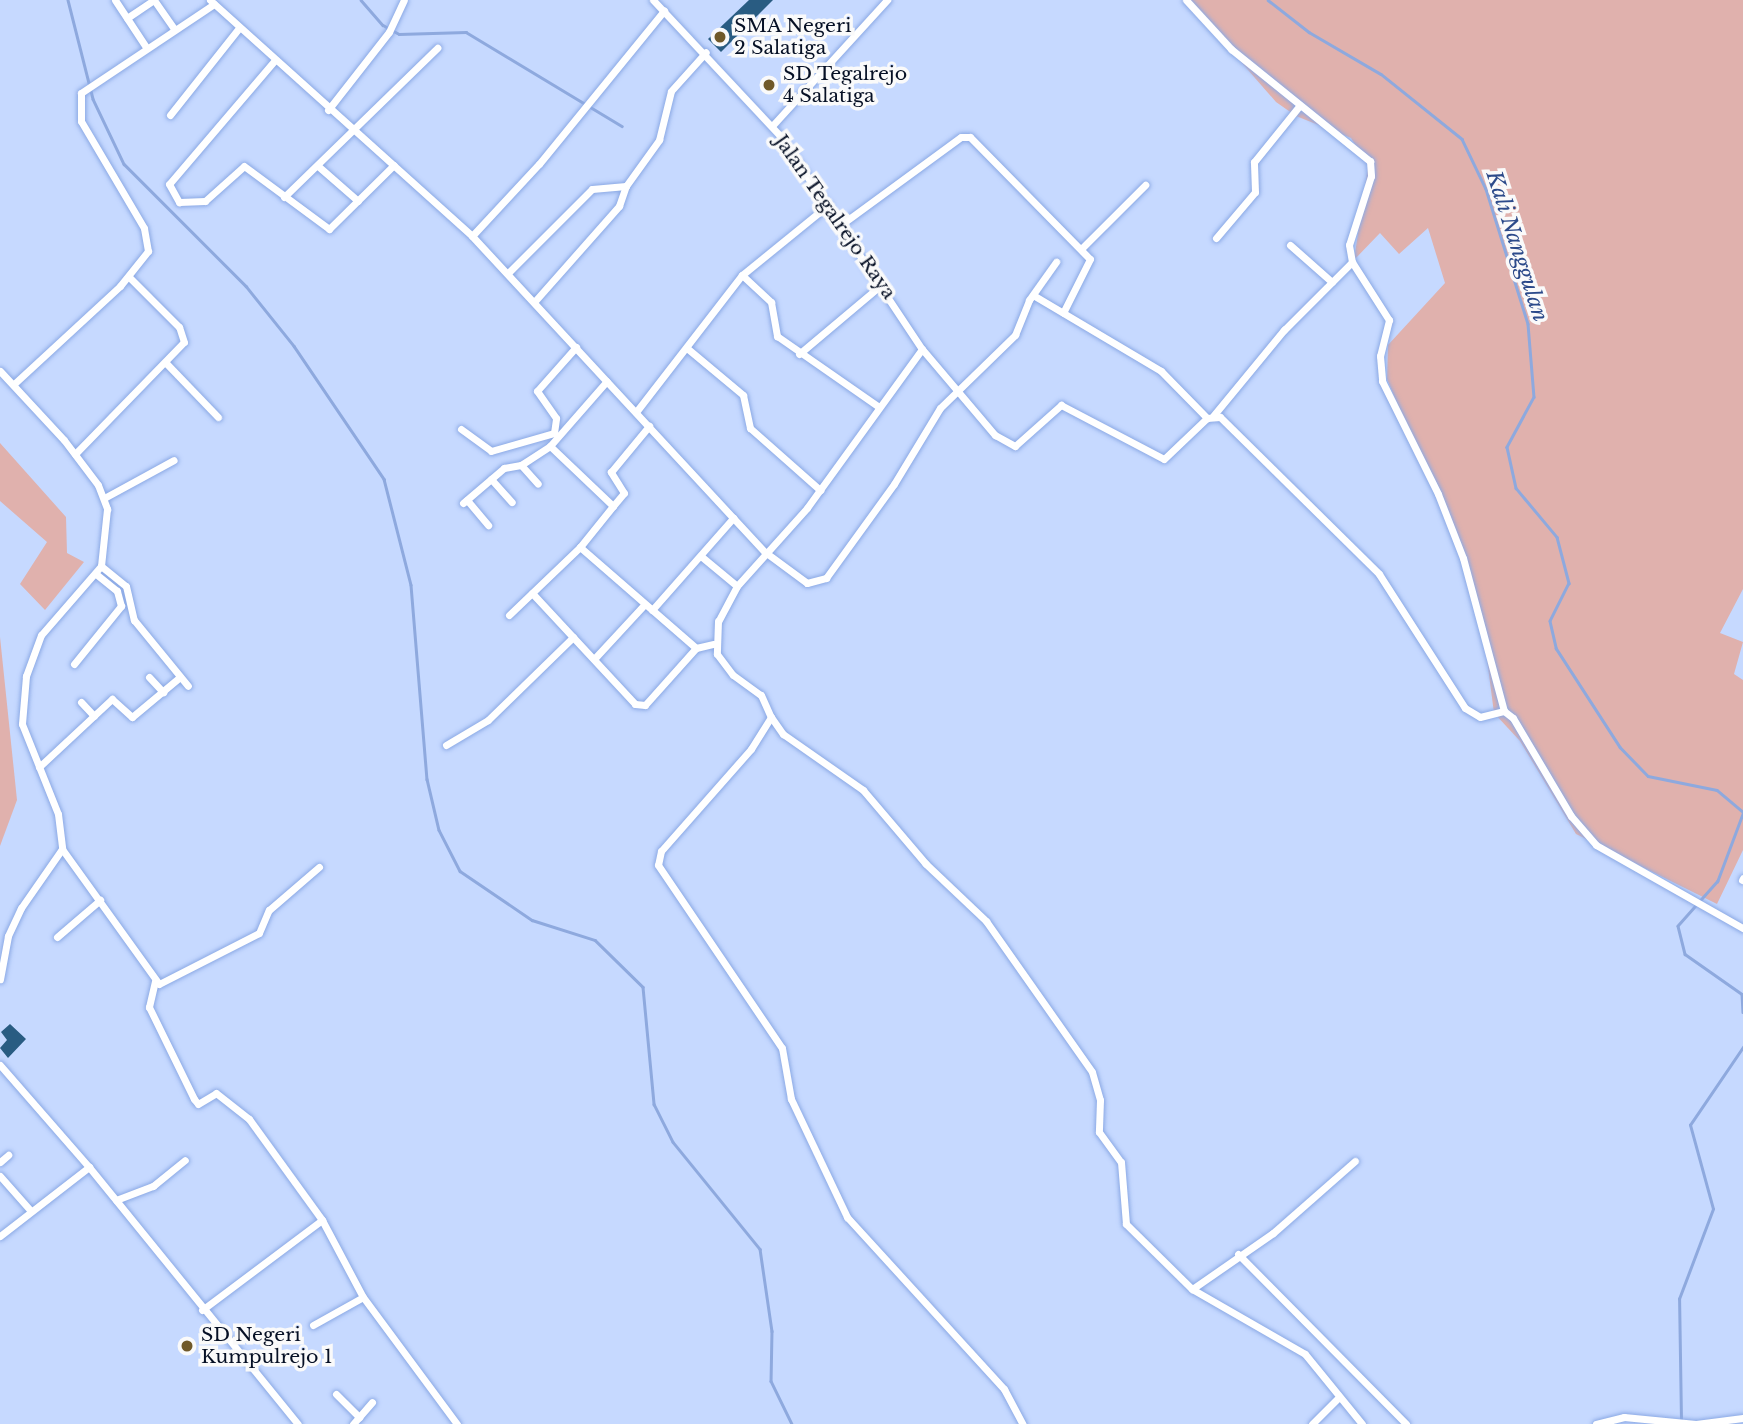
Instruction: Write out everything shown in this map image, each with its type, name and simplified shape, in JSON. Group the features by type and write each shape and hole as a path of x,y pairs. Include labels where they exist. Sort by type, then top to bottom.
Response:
{"street":[{"path":"115,0 146,47"},
{"path":"127,18 154,0 174,29"},
{"name":"Jalan Tegalrejo Raya","path":"653,0 706,52 772,126 842,224 922,349 1011,447 1061,405 1164,459 1210,417"},
{"path":"772,126 887,0"},
{"path":"1185,0 1231,49 1370,161 1371,176 1349,246 1352,262 1389,320 1380,356 1382,381 1438,494 1464,558 1504,710 1529,739 1583,833 1614,857 1743,928"},
{"path":"327,110 391,29 403,1"},
{"path":"15,383 129,277 148,251 149,239 81,121 81,93 93,81 212,2 327,110 394,165 509,272 765,552 807,583 826,578 956,389 1015,335 1033,295 1056,262"},
{"path":"472,236 582,113 664,11"},
{"path":"170,115 239,28"},
{"path":"284,197 437,48"},
{"path":"535,300 619,206 626,186 659,140 671,91 706,52"},
{"path":"275,60 169,190 179,202 195,205 242,166 330,229 394,165"},
{"path":"1216,238 1255,192 1254,162 1300,105"},
{"path":"842,224 964,136 973,138 1082,250 1091,263 1063,313"},
{"path":"318,166 358,201"},
{"path":"1082,250 1145,185"},
{"path":"509,272 592,189 626,186"},
{"path":"636,412 688,349 742,275 828,205"},
{"path":"1290,245 1332,282"},
{"path":"1210,417 1352,262"},
{"path":"742,275 771,302 777,336 799,354 879,407"},
{"path":"75,454 184,342 183,331 129,277"},
{"path":"799,354 881,285"},
{"path":"1033,295 1161,371 1210,417 1273,465 1379,575 1465,708 1480,717 1504,710"},
{"path":"461,429 491,452 554,433 556,418 537,391 576,347"},
{"path":"688,349 743,395 750,428 820,490"},
{"path":"922,349 820,490 737,586 718,621 714,644 733,675 761,695 783,734 863,790 926,863 986,922 1092,1072 1100,1100 1099,1132 1121,1162 1126,1224 1192,1289 1305,1354 1337,1399 1362,1424"},
{"path":"166,363 218,417"},
{"path":"0,371 15,383 75,454 106,497 102,566 32,652 22,724 58,814 62,849 155,981 164,984 259,933 269,910 319,867"},
{"path":"488,525 465,502 504,468 521,465 550,446 607,381"},
{"path":"509,615 580,547 624,493 611,472 649,426"},
{"path":"550,446 613,506"},
{"path":"106,497 174,460"},
{"path":"521,465 538,484"},
{"path":"491,479 512,502"},
{"path":"652,610 702,557 733,518"},
{"path":"580,547 696,648"},
{"path":"702,557 737,586"},
{"path":"102,566 126,586 134,620 188,686"},
{"path":"74,664 121,606 117,591 96,574"},
{"path":"532,593 640,707 696,648 714,644"},
{"path":"594,659 644,605"},
{"path":"446,745 488,720 573,637"},
{"path":"149,677 163,692"},
{"path":"39,767 94,716 109,696 132,717 180,677"},
{"path":"81,702 94,716"},
{"path":"771,717 751,749 661,851 661,874 782,1048 791,1099 847,1217 1004,1389 1023,1424"},
{"path":"0,979 8,936 21,908 62,849"},
{"path":"57,937 100,900"},
{"path":"155,981 146,1001 194,1099 198,1104 216,1093 249,1119 322,1220 363,1297 457,1424"},
{"path":"0,1065 89,1167 202,1310 298,1424"},
{"path":"0,1163 8,1156"},
{"path":"116,1200 153,1186 185,1160"},
{"path":"1192,1289 1238,1254 1272,1233 1355,1161"},
{"path":"0,1236 89,1167"},
{"path":"0,1176 31,1212"},
{"path":"202,1310 322,1220"},
{"path":"1238,1254 1406,1424"},
{"path":"313,1325 363,1297"},
{"path":"336,1394 359,1417"},
{"path":"1312,1424 1337,1399"},
{"path":"353,1424 372,1402"},
{"path":"1595,1424 1624,1417 1675,1423 1743,1418"}],"shaded area":[{"path":"1187,0 1743,0 1743,589 1720,633 1743,642 1734,674 1743,680 1743,850 1717,904 1576,834 1520,741 1494,713 1485,644 1462,558 1387,379 1388,345 1445,283 1428,228 1399,254 1380,233 1354,260 1368,166 1351,138 1296,116 1276,102"},
{"path":"0,443 66,517 67,553 84,562 45,610 20,584 47,542 0,501"},
{"path":"0,637 17,800 0,846"}],"building":[{"path":"749,0 773,0 721,52 708,39"},
{"path":"10,1024 26,1039 8,1058 0,1048 7,1040 1,1032"}],"waterway":[{"path":"68,0 93,99 124,164 246,286 294,346 384,479 411,585 427,779 439,830 460,871 532,920 595,940 643,987 654,1104 673,1142 760,1249 772,1331 771,1381 792,1424"},
{"path":"361,0 383,25 399,34 466,32 622,126"},
{"name":"Kali Nanggulan","path":"1268,0 1309,32 1381,74 1462,139 1486,189 1528,324 1534,397 1507,447 1516,488 1557,537 1569,583 1550,621 1556,648 1620,747 1648,776 1717,790 1743,812"},
{"name":"Kali Nanggulan","path":"1743,814 1718,881 1678,926 1685,954 1742,994 1743,1012"},
{"name":"Kali Nanggulan","path":"1681,1421 1679,1299 1713,1209 1690,1125 1743,1047"}],"place":[{"name":"SMA Negeri 2 Salatiga","path":"720,37"},
{"name":"SD Tegalrejo 4 Salatiga","path":"769,85"},
{"name":"SD Negeri Kumpulrejo 1","path":"187,1346"}]}
